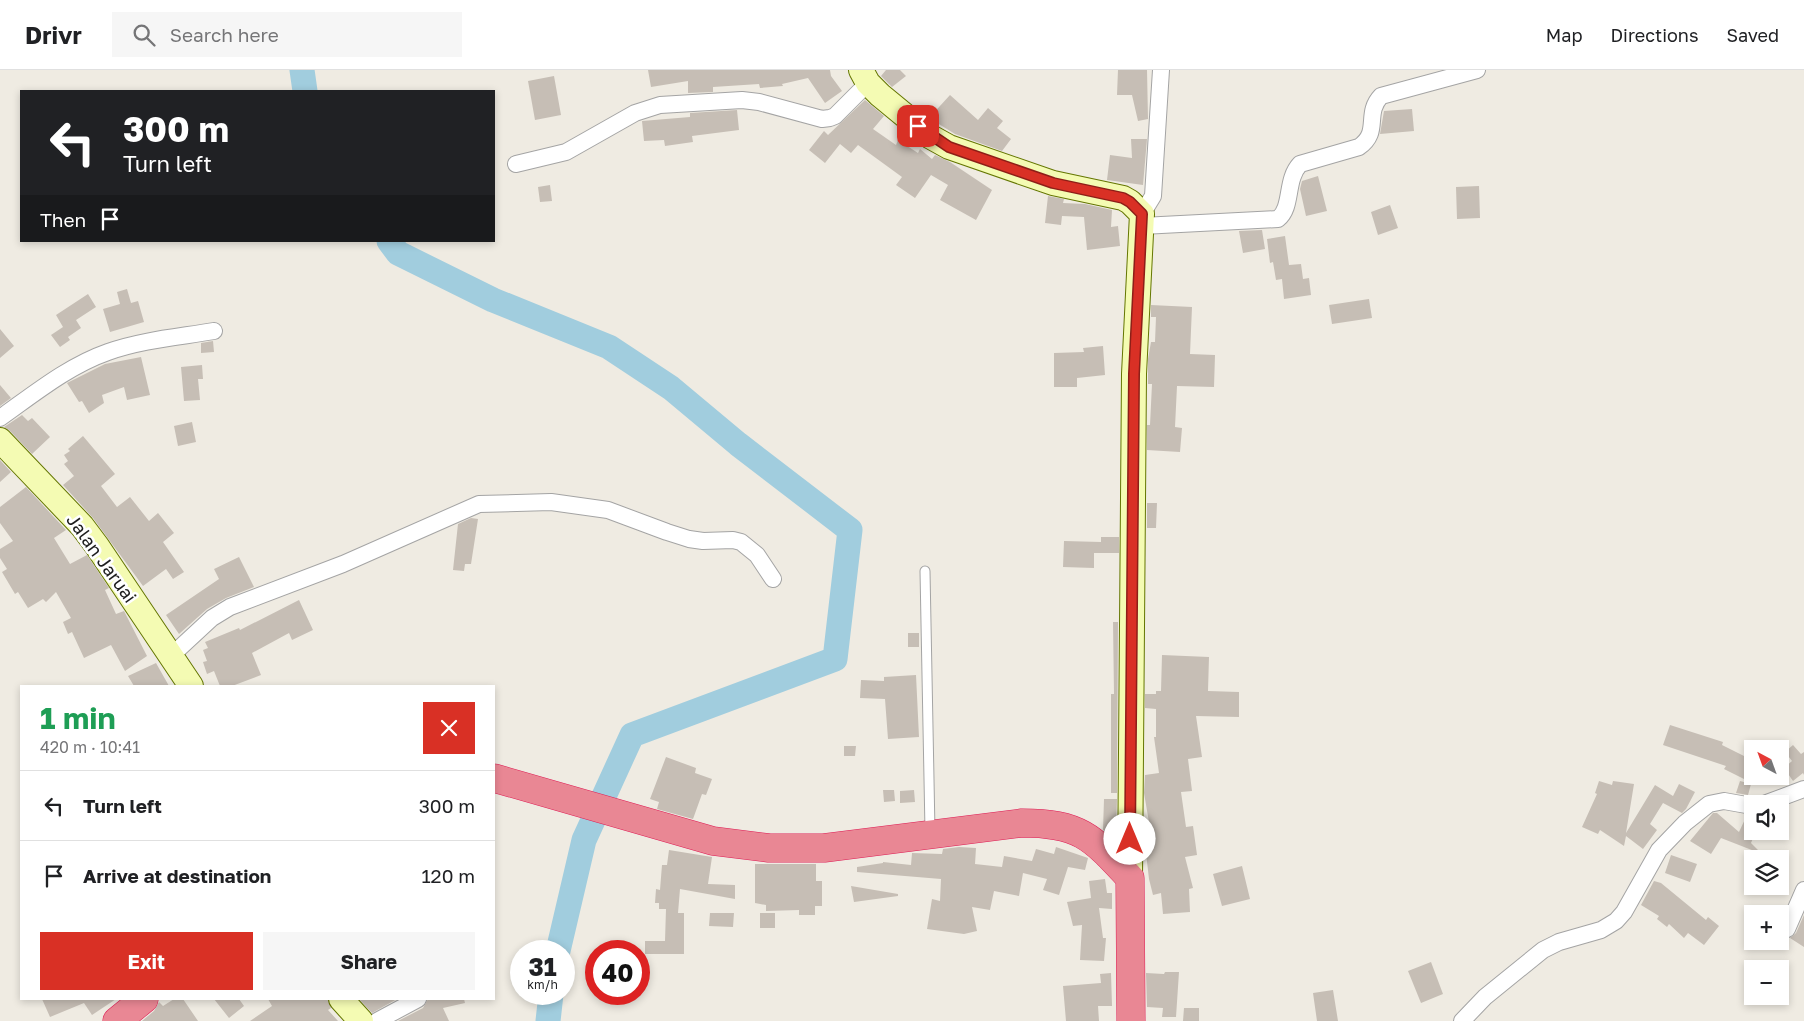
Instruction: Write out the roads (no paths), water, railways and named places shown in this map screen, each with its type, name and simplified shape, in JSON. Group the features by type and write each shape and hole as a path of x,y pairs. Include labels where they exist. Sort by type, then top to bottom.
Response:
{"highway":[{"path":"495,778 713,841 769,848 824,848 1022,823 1050,823 1071,829 1091,839 1130,878 1136,1017"},
{"path":"117,1021 143,1000"}],"street":[{"path":"1130,878 1134,374 1142,220 1154,196 1162,70"},
{"path":"1142,220 1278,219 1285,210 1294,170 1300,164 1359,147 1366,142 1372,133 1374,103 1381,96 1477,70"},
{"path":"516,164 566,152 636,113 660,105 742,100 760,102 822,119 830,118 865,76 880,95 931,137 949,147 1053,183 1123,198 1130,202 1142,220"},
{"path":"0,418 68,371 107,352 141,343 214,331"},
{"name":"Jalan Jaruai","path":"0,440 82,526 190,685"},
{"path":"171,656 212,618 230,607 343,564 479,504 551,502 608,510 689,539 703,541 733,540 741,542 757,555 773,579"},
{"path":"1788,795 1804,789"},
{"path":"1462,1021 1484,997 1543,950 1559,942 1601,930 1616,921 1624,912 1659,850 1685,823 1709,804 1724,801 1744,805"},
{"path":"1789,924 1804,890"},
{"path":"342,1000 361,1021"},
{"path":"377,1021 416,1000"}],"lane":[{"path":"925,571 930,834"}],"waterway":[{"path":"302,70 305,90"},
{"path":"390,242 398,253 493,300 609,347 671,388 738,444 850,530 835,659 632,735 584,840 561,940"},
{"path":"548,1021 550,1005"}]}
